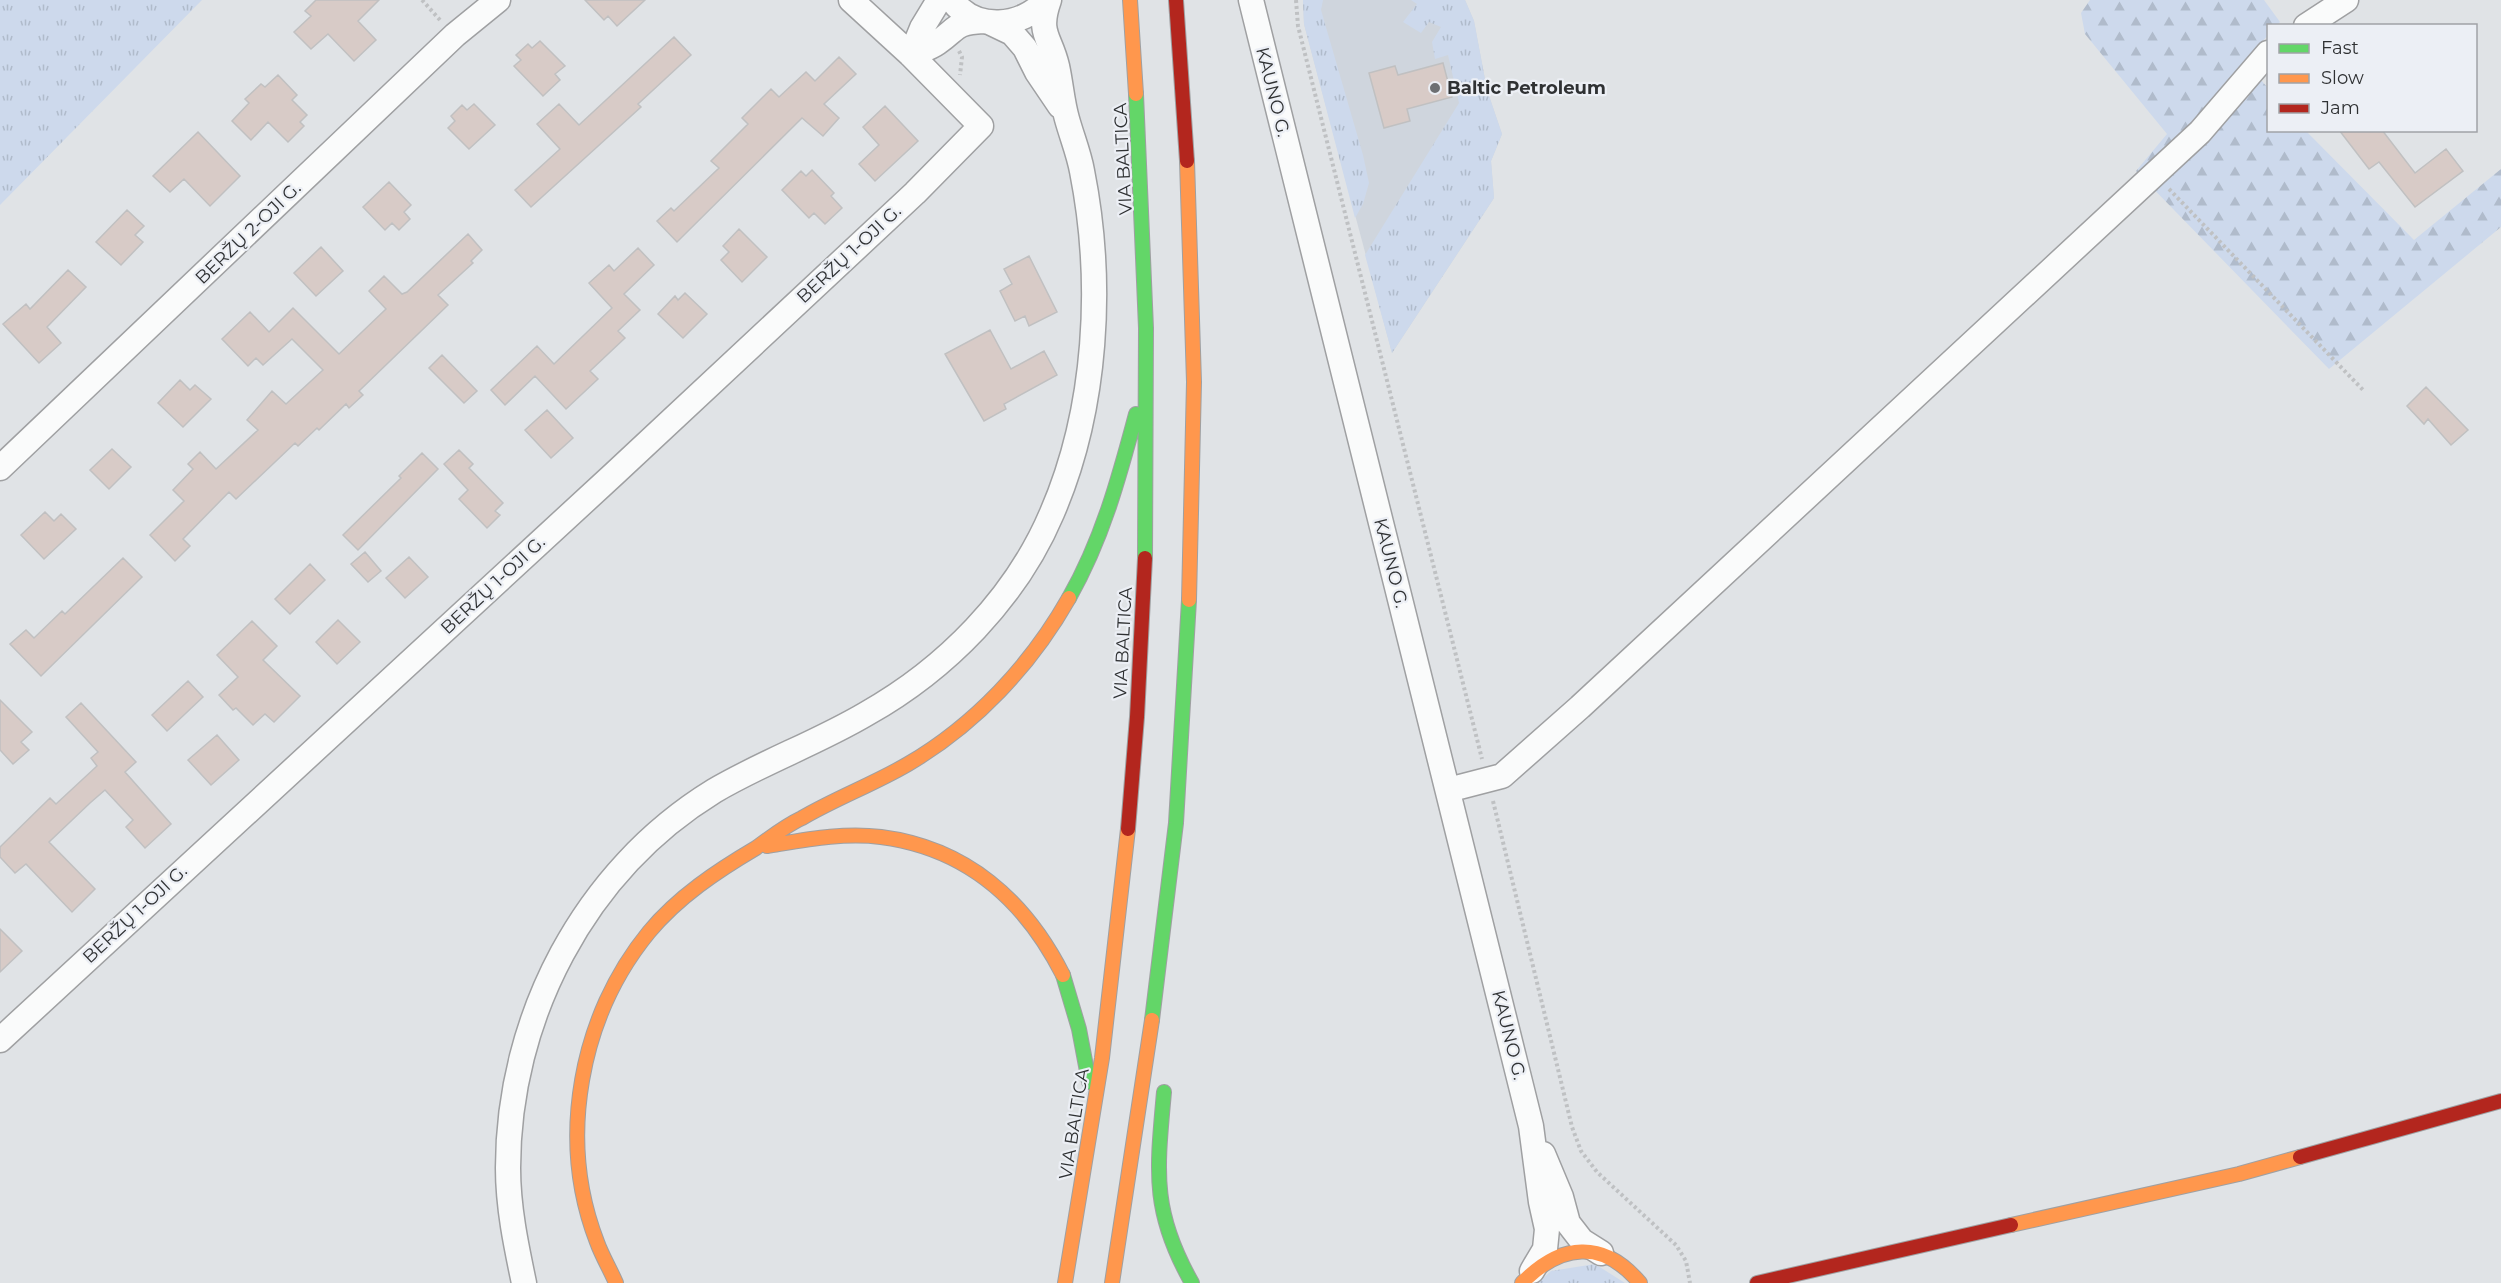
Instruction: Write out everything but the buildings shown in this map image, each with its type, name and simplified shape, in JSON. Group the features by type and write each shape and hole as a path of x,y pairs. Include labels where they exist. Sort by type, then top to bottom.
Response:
{"main road":[{"name":"VIA BALTICA","path":"1065,1283 1094,1114 1123,887 1135,757 1142,627 1147,377 1144,218 1130,0"},
{"path":"1112,1283 1153,1026 1171,869 1177,811 1190,575 1193,429 1191,241 1176,0"},
{"path":"616,1283 600,1250 589,1219 578,1153 577,1118 588,1050 612,987 648,933 693,888 785,827 890,775 927,753 993,697 1022,666 1048,632 1074,590 1093,551 1108,509 1147,377"},
{"path":"756,848 818,838 881,837 916,844 943,854 974,870 1001,890 1034,926 1063,976 1085,1053 1094,1114"},
{"path":"1171,869 1173,962"},
{"path":"1165,1079 1157,1164 1159,1205 1167,1235 1180,1264 1192,1283"},
{"path":"1744,1283 1758,1283 2156,1194 2331,1150 2501,1101"},
{"path":"1527,1277 1547,1260 1564,1253 1582,1250 1601,1253 1619,1262 1640,1280"}],"street":[{"name":"BERŽŲ 2-OJI G.","path":"0,468 455,35 498,0"},
{"path":"851,0 911,55"},
{"path":"911,55 922,28 939,0"},
{"path":"952,0 968,15 1012,33 1025,48 1037,72 1066,116"},
{"path":"911,55 938,42 945,34 964,22 1007,22 1024,18 1047,0"},
{"path":"524,1283 510,1208 508,1170 515,1083 538,1002 554,967 596,900 621,869 647,843 710,794 743,774 866,715 902,692 936,666 988,614 1032,553 1050,518 1077,444 1091,364 1092,255 1082,169 1066,116 1056,62 1044,35 1043,17 1047,0"},
{"name":"KAUNO G.","path":"1251,0 1532,1126 1540,1202 1547,1229 1545,1249 1527,1277"},
{"path":"2310,24 2346,0"},
{"path":"1448,790 1502,776 1580,707 2200,132 2267,54"},
{"name":"BERŽŲ 1-OJI G.","path":"0,1040 614,474 915,193 981,126 911,55"},
{"name":"KAUNO G.","path":"1532,1126 1561,1197 1568,1222 1582,1241 1601,1253"}],"path":[{"path":"1296,0 1298,26 1488,780 1572,1126 1581,1151 1597,1173 1676,1245 1686,1261 1690,1283"},
{"path":"2154,173 2364,391"}],"shaded area":[{"path":"1303,0 1465,0 1474,21 1487,90 1502,134 1491,161 1494,198 1392,353 1304,24"}],"green space":[{"path":"0,0 202,0 0,205"},
{"path":"1303,0 1323,0 1321,10 1363,155 1369,183 1363,204 1355,218 1304,24"},
{"path":"1411,0 1465,0 1474,21 1487,90 1502,134 1491,161 1494,198 1392,353 1365,255 1459,103 1448,55 1435,59 1432,42 1441,27 1429,22 1421,33 1403,22 1417,4"},
{"path":"2090,0 2264,0 2280,22 2267,24 2267,36 2245,62 2267,87 2267,132 2307,132 2414,240 2501,169 2501,227 2329,369 2136,171 2167,134 2085,34 2081,13"},
{"path":"1595,1264 1625,1283 1538,1283 1551,1271"}],"traffic: fast":[{"path":"1136,94 1146,328 1145,558"},
{"path":"1069,598 1100,531 1136,414"},
{"path":"1152,1020 1176,823 1189,600"},
{"path":"1063,975 1079,1029 1089,1082"},
{"path":"1164,1092 1159,1168 1163,1212 1169,1234 1192,1283"}],"traffic: slow":[{"path":"1130,0 1136,94"},
{"path":"1187,161 1194,382 1189,600"},
{"path":"756,848 796,821 908,764 956,731 1019,670 1054,623 1069,598"},
{"path":"1065,1283 1102,1058 1128,829"},
{"path":"767,846 852,835 881,837 912,843 940,853 990,882 1011,901 1048,948 1063,975"},
{"path":"616,1283 597,1242 585,1203 579,1162 578,1121 582,1080 592,1040 606,1001 625,965 660,919 699,886 756,848"},
{"path":"1112,1283 1152,1020"},
{"path":"2011,1225 2239,1174 2300,1157"},
{"path":"1522,1283 1552,1260 1567,1254 1582,1252 1597,1253 1611,1259 1626,1269 1640,1283"}],"traffic: jam":[{"path":"1176,0 1187,161"},
{"path":"1128,829 1137,717 1145,558"},
{"path":"2300,1157 2501,1101"},
{"path":"1757,1283 2011,1225"}],"place":[{"name":"Baltic Petroleum","path":"1435,88"}]}
